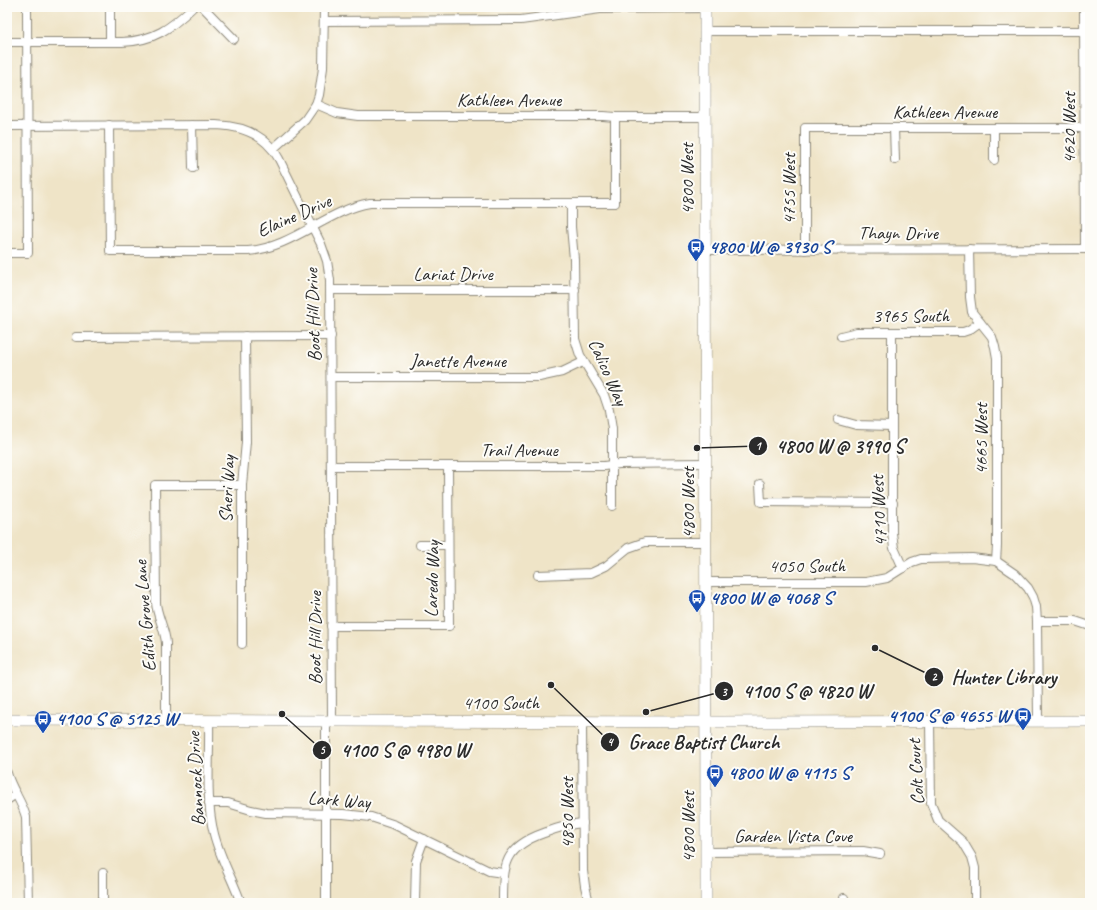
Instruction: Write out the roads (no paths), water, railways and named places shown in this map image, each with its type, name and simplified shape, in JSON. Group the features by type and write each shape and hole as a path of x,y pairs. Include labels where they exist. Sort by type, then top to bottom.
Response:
{"main road":[{"name":"4800 West","path":"705,8 706,903"},
{"name":"4100 South","path":"7,720 706,722 1090,721"}],"street":[{"path":"7,253 28,253 27,7"},
{"path":"110,7 110,42"},
{"path":"7,42 136,41 158,34 172,26 193,7"},
{"path":"203,7 234,39"},
{"path":"273,149 301,124 316,104 322,79 324,7"},
{"name":"4620 West","path":"1084,7 1087,30 1085,128 1088,249"},
{"path":"324,21 521,20 594,9 705,8"},
{"path":"705,31 1087,30"},
{"name":"Kathleen Avenue","path":"316,104 330,111 351,116 705,117"},
{"name":"Elaine Drive","path":"109,125 110,251 254,251 276,245 354,207 370,203 615,202 615,117"},
{"path":"192,125 192,168"},
{"name":"Boot Hill Drive","path":"7,126 225,125 241,128 254,134 273,149 313,227 327,261 331,290 331,626 326,813 326,903"},
{"name":"Kathleen Avenue","path":"805,128 1085,128"},
{"name":"4755 West","path":"805,128 805,250"},
{"path":"894,128 895,160"},
{"path":"994,128 994,160"},
{"name":"Calico Way","path":"571,202 575,290 575,339 583,362 601,391 609,410 612,429 612,506"},
{"name":"4665 West","path":"969,249 970,305 974,316 992,338 996,358 996,561"},
{"name":"Thayn Drive","path":"705,250 1088,249"},
{"name":"Lariat Drive","path":"331,290 575,290"},
{"name":"3965 South","path":"841,336 857,332 963,332 969,330 980,322"},
{"name":"4710 West","path":"892,332 892,533 894,548 903,568"},
{"name":"Sheri Way","path":"242,644 242,485 246,442 246,336"},
{"path":"76,337 331,336"},
{"name":"Janette Avenue","path":"331,377 539,376 556,374 583,362"},
{"path":"838,420 856,425 892,426"},
{"name":"Trail Avenue","path":"331,466 612,465 706,463"},
{"name":"Laredo Way","path":"331,626 449,626 448,466"},
{"path":"760,484 761,502 892,503"},
{"name":"Edith Grove Lane","path":"166,720 166,643 165,634 156,603 156,485 242,485"},
{"path":"538,574 591,573 606,566 623,551 639,544 651,542 706,542"},
{"path":"420,545 448,545"},
{"name":"4050 South","path":"706,582 866,582 887,578 912,562 929,558 972,558 996,561"},
{"path":"996,561 1006,567 1023,582 1033,597 1036,607 1038,721"},
{"path":"1037,621 1075,621 1090,626"},
{"name":"Bannock Drive","path":"209,720 209,803 214,835 241,903"},
{"name":"4850 West","path":"582,721 584,879 589,903"},
{"name":"Colt Court","path":"930,721 931,802 938,820 962,842 972,857 974,868 975,903"},
{"path":"7,773 24,810 27,822 28,903"},
{"path":"7,800 16,794"},
{"name":"Lark Way","path":"209,803 228,803 266,813 326,813 357,815 379,819 489,871 503,873"},
{"path":"503,903 503,873 506,863 510,855 523,842 534,836 562,826 583,823"},
{"path":"415,903 416,861 424,840"},
{"name":"Garden Vista Cove","path":"706,852 863,851 880,854"},
{"path":"104,873 104,903"}],"place":[{"name":"4800 W @ 3930 S","path":"696,262"},
{"name":"4800 W @ 3990 S","path":"697,448"},
{"name":"4800 W @ 4068 S","path":"697,613"},
{"name":"Hunter Library","path":"875,648"},
{"name":"Grace Baptist Church","path":"551,685"},
{"name":"4100 S @ 4820 W","path":"646,712"},
{"name":"4100 S @ 4980 W","path":"282,714"},
{"name":"4100 S @ 4655 W","path":"1023,731"},
{"name":"4100 S @ 5125 W","path":"43,734"},
{"name":"4800 W @ 4115 S","path":"715,788"}]}
